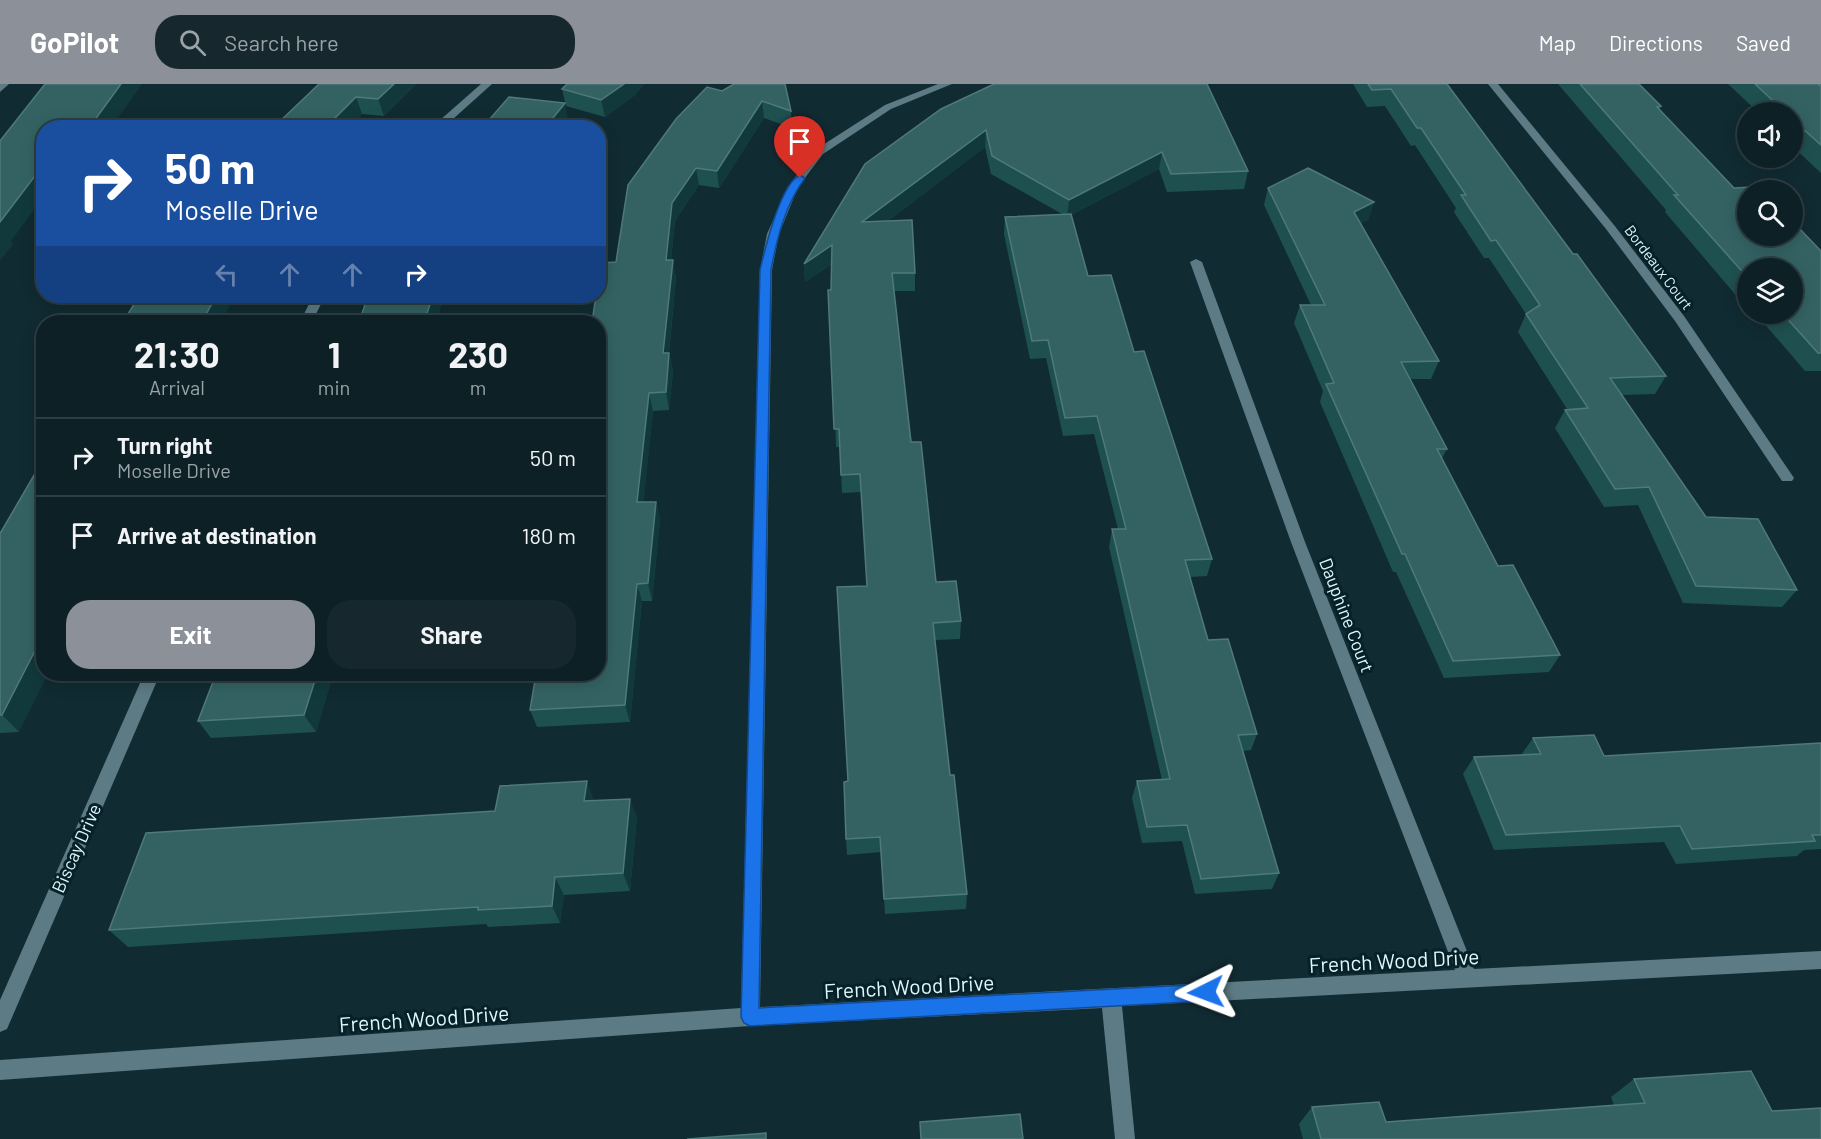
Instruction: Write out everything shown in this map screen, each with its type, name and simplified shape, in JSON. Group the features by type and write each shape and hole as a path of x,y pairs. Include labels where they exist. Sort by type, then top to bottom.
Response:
{"street":[{"path":"0,89 4,84"},
{"path":"445,120 487,84"},
{"path":"750,1017 766,270 773,234 793,187 819,152 888,107 947,84"},
{"name":"Bordeaux Court","path":"1493,84 1610,227 1680,319 1787,478"},
{"name":"Dauphine Court","path":"1196,262 1298,542 1468,979"},
{"name":"Biscay Drive","path":"0,1022 149,681"},
{"name":"French Wood Drive","path":"0,1070 750,1017 1821,960"},
{"path":"1111,997 1125,1139"}],"building":[{"path":"45,84 121,84 95,120 36,120 36,175 0,222 0,141"},
{"path":"319,84 394,84 378,99 356,97 333,120 281,120"},
{"path":"567,84 624,84 601,100 562,89"},
{"path":"734,84 785,84 791,111 762,101 717,171 696,168 672,203 666,260 673,260 663,353 669,353 666,392 649,393 637,502 656,502 648,583 637,584 625,705 530,710 535,681 606,681 606,315 593,315 595,303 606,303 606,263 616,262 628,185 676,119 707,87 722,91"},
{"path":"994,84 1207,84 1248,171 1171,174 1162,152 1069,200 992,156 986,130 862,222 912,220 915,273 892,273 911,442 921,442 936,582 956,581 961,621 933,623 950,775 954,775 967,894 884,899 880,837 846,839 844,782 848,781 837,587 867,586 860,474 841,475 839,429 834,429 828,290 831,290 832,245 804,264 865,164 941,109"},
{"path":"1368,84 1447,84 1573,254 1577,254 1666,376 1610,378 1706,517 1758,519 1797,590 1696,586 1649,487 1615,489 1565,410 1588,408 1526,314 1540,305 1496,240 1491,241 1461,195 1466,195 1421,128 1417,128 1391,89 1372,90"},
{"path":"1580,84 1639,84 1661,106 1657,107 1734,188 1737,188 1737,246 1803,246 1803,232 1821,251 1821,353 1818,353 1792,324 1803,324 1803,258 1737,258 1737,266 1674,195 1678,195"},
{"path":"1755,84 1821,84 1819,85 1821,86 1821,145 1803,129 1803,102 1774,102"},
{"path":"509,97 565,103 551,120 489,120"},
{"path":"1308,168 1374,202 1354,212 1439,361 1401,362 1447,449 1437,449 1498,566 1513,565 1560,655 1453,661 1326,384 1334,383 1300,305 1325,305 1268,188"},
{"path":"1071,214 1088,276 1111,275 1134,352 1144,351 1212,559 1185,560 1208,640 1228,639 1257,734 1238,735 1279,873 1201,879 1187,825 1147,827 1137,781 1170,779 1112,529 1126,529 1097,416 1065,418 1048,340 1032,341 1005,217"},
{"path":"135,303 212,303 206,315 127,315"},
{"path":"366,303 431,303 426,315 361,315"},
{"path":"36,472 36,649 0,715 0,532"},
{"path":"213,681 315,681 304,715 198,721"},
{"path":"1594,735 1604,756 1821,743 1821,835 1812,835 1815,841 1692,849 1680,826 1506,835 1474,757 1541,754 1533,738"},
{"path":"587,781 584,801 630,799 623,873 555,877 552,906 478,910 478,907 109,930 146,833 495,811 500,786"},
{"path":"1751,1071 1772,1111 1821,1108 1821,1139 1321,1139 1312,1107 1379,1102 1386,1122 1645,1103 1634,1079"},
{"path":"1020,1114 1023,1139 921,1139 920,1122"},
{"path":"766,1133 766,1139 687,1139"}],"route":[{"path":"800,178 793,187 773,234 766,270 750,1017 1206,992"}]}
